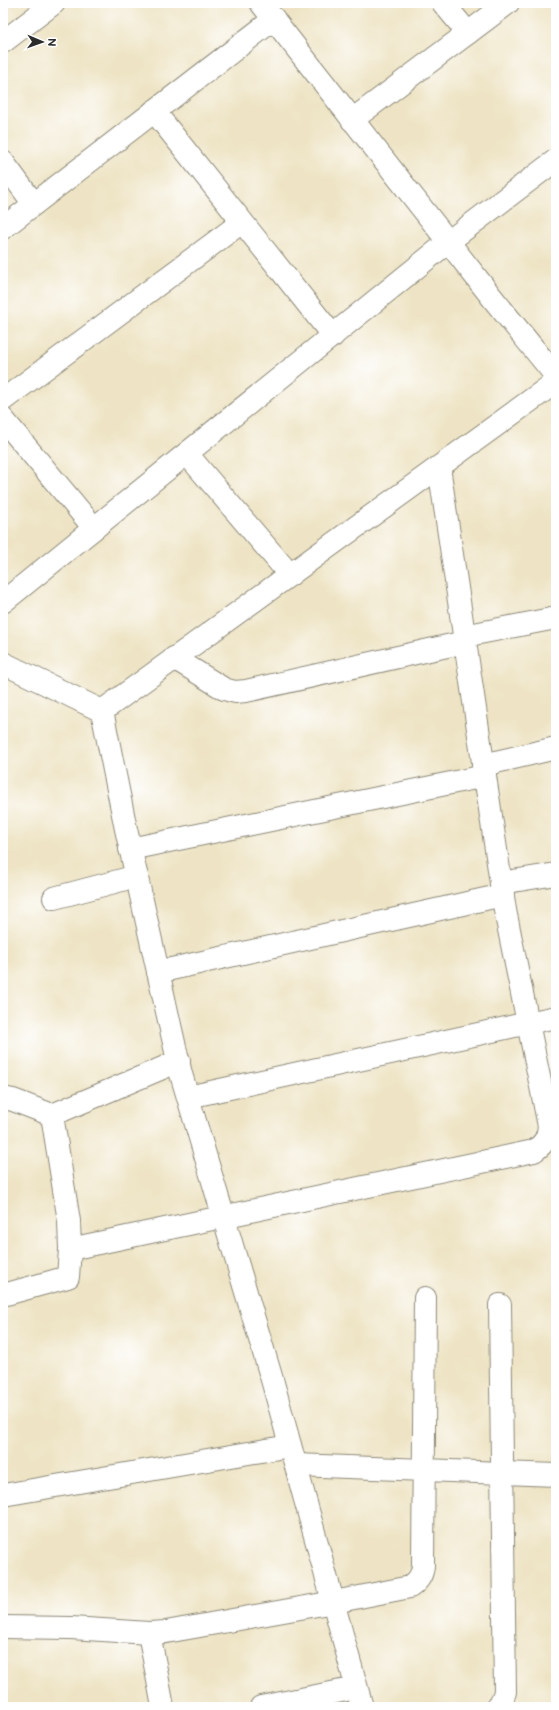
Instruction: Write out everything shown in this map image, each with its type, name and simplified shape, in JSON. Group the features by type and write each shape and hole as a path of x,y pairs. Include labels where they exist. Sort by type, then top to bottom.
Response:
{"street":[{"path":"443,3 468,33"},
{"path":"352,120 508,3"},
{"path":"3,42 51,4"},
{"path":"3,228 154,111 267,11 448,242 556,376"},
{"path":"154,111 332,336"},
{"path":"3,602 448,242 556,160"},
{"path":"3,162 34,204"},
{"path":"94,528 3,415 242,222"},
{"path":"102,711 556,382"},
{"path":"187,454 290,575"},
{"path":"70,1249 223,1215 534,1151 543,1145 548,1137 553,1125 528,1023 502,889 439,467"},
{"path":"174,658 224,689 235,692 246,691 556,618"},
{"path":"3,663 102,711"},
{"path":"102,711 130,849 188,1098 293,1455 359,1698 261,1707"},
{"path":"130,849 484,770 556,748"},
{"path":"158,972 502,889 556,874"},
{"path":"54,898 137,876"},
{"path":"188,1098 556,1017"},
{"path":"3,1098 13,1100 52,1115 179,1061"},
{"path":"3,1295 68,1277 70,1249 69,1221 52,1115"},
{"path":"3,1627 71,1628 149,1633 166,1632 410,1587 418,1582 422,1574 423,1566 425,1298"},
{"path":"498,1707 500,1706 505,1692 500,1305"},
{"path":"3,1495 293,1455 423,1469 556,1475"},
{"path":"149,1633 162,1707"}]}
